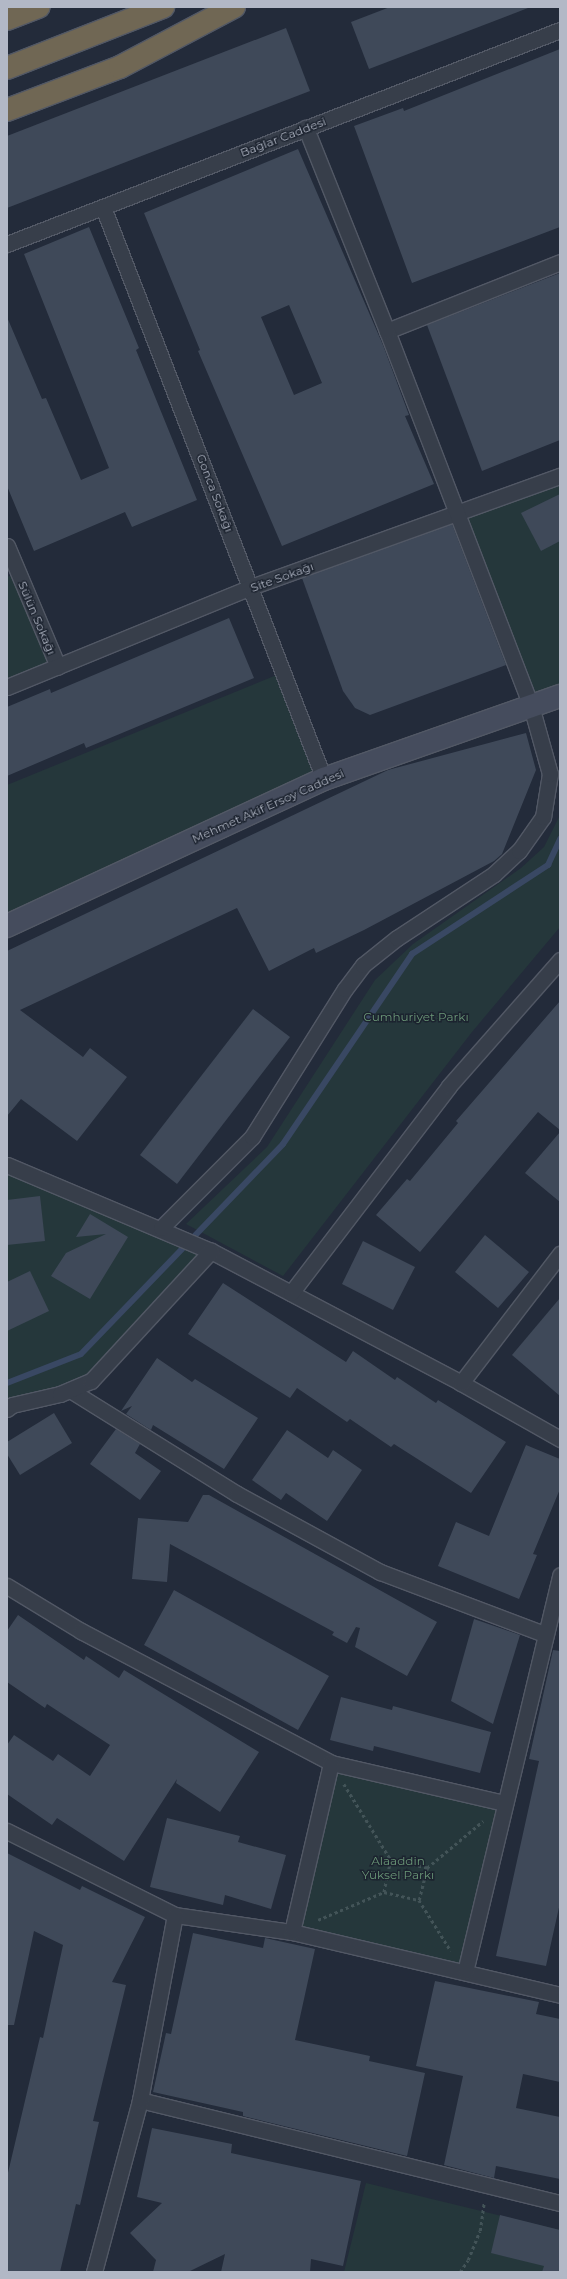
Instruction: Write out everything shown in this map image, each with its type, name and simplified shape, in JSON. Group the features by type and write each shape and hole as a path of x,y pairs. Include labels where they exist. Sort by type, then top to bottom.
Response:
{"highway":[{"path":"7,12 23,7"},
{"path":"7,19 39,7"},
{"path":"7,68 163,7"},
{"path":"7,110 120,67 234,7"}],"main road":[{"name":"Mehmet Akif Ersoy Caddesi","path":"7,926 324,779 560,696"}],"street":[{"name":"Bağlar Caddesi","path":"7,244 560,30"},
{"path":"161,1228 252,1137 345,989 364,966 397,938 494,874 519,851 543,817 550,774 531,706 387,331 306,128"},
{"name":"Gonca Sokağı","path":"103,207 324,779"},
{"path":"387,331 560,262"},
{"name":"Site Sokağı","path":"7,687 251,587 560,476"},
{"name":"Sülün Sokağı","path":"7,546 13,575 58,667"},
{"path":"291,1293 449,1086 559,964"},
{"path":"7,1165 161,1228 211,1251 461,1383 560,1439"},
{"path":"7,1409 12,1404 70,1390 91,1381 211,1251"},
{"path":"461,1383 560,1254"},
{"path":"70,1390 236,1494 380,1572 544,1634"},
{"path":"465,1972 544,1634 560,1575"},
{"path":"7,1586 81,1632 331,1763 504,1803"},
{"path":"292,1932 331,1763"},
{"path":"7,1831 175,1915 292,1932 560,1995"},
{"path":"94,2272 140,2100 175,1915"},
{"path":"140,2100 560,2203"}],"path":[{"path":"331,1763 391,1860 384,1892"},
{"path":"419,1900 427,1868 504,1803"},
{"path":"391,1860 427,1868"},
{"path":"292,1932 384,1892 419,1900 465,1972"},
{"path":"460,2272 480,2231 485,2184"}],"green space":[{"path":"560,476 560,696 531,706 456,515"},
{"path":"18,573 58,667 7,687 7,577"},
{"path":"284,672 324,779 7,926 7,785"},
{"name":"Cumhuriyet Parkı","path":"560,815 560,927 472,1032 283,1276 186,1224 267,1147 375,980 413,944 521,868 544,847"},
{"path":"7,1165 211,1251 91,1381 7,1409"},
{"name":"Alaaddin Yüksel Parkı","path":"331,1763 504,1803 465,1972 292,1932"},
{"path":"366,2183 560,2230 560,2272 344,2272"}],"building":[{"path":"390,7 528,8 369,69 351,22"},
{"path":"286,28 310,91 7,208 7,136"},
{"path":"560,49 560,227 412,283 354,126 403,108 404,111"},
{"path":"298,149 383,345 409,415 405,416 434,484 282,546 198,351 200,350 144,213","holes":["289,305 322,383 294,395 261,317"]},
{"path":"89,227 139,348 136,350 197,500 132,527 125,512 34,551 7,486 7,317 42,399 46,398 81,480 109,468 24,254"},
{"path":"560,273 560,440 482,471 427,325"},
{"path":"560,494 560,541 541,551 521,513"},
{"path":"452,524 506,665 370,715 355,708 343,691 302,578"},
{"path":"229,618 254,678 86,748 84,743 7,776 7,707 50,689 51,693"},
{"path":"526,733 536,770 502,854 494,861 364,930 316,953 314,948 269,971 237,908 20,1010 83,1057 90,1048 127,1077 77,1141 21,1099 7,1116 7,951 388,770"},
{"path":"560,1001 560,1130 538,1112 420,1252 376,1215 407,1179 410,1181 458,1123 456,1121"},
{"path":"253,1009 290,1037 177,1184 140,1155"},
{"path":"560,1132 560,1202 525,1173"},
{"path":"40,1196 45,1241 7,1245 7,1200"},
{"path":"90,1214 128,1237 90,1299 51,1276 66,1253 106,1234 76,1237"},
{"path":"485,1235 529,1272 498,1308 455,1272"},
{"path":"363,1241 415,1267 393,1310 342,1284"},
{"path":"30,1271 49,1311 7,1331 7,1282"},
{"path":"223,1283 346,1362 353,1351 395,1380 397,1377 436,1403 438,1400 506,1442 471,1493 394,1444 391,1447 350,1419 347,1422 297,1388 290,1398 188,1334"},
{"path":"560,1298 560,1396 512,1355"},
{"path":"157,1358 192,1382 195,1379 258,1418 224,1469 153,1425 151,1430 126,1414 132,1406 121,1411"},
{"path":"54,1413 72,1443 20,1475 7,1454 7,1442"},
{"path":"116,1429 140,1444 135,1453 161,1471 140,1500 90,1464"},
{"path":"287,1430 328,1458 333,1450 362,1470 327,1521 286,1493 281,1500 252,1480"},
{"path":"526,1445 560,1459 560,1489 533,1554 537,1555 519,1599 438,1566 456,1522 489,1536"},
{"path":"203,1495 209,1495 437,1622 407,1676 355,1647 360,1628 356,1627 347,1643 332,1635 334,1632 170,1544 167,1582 132,1579 138,1518 188,1522"},
{"path":"174,1590 329,1676 298,1730 144,1645"},
{"path":"18,1615 84,1660 86,1656 119,1678 124,1670 259,1752 220,1812 176,1783 177,1779 124,1861 57,1818 52,1825 7,1794 7,1745 14,1735 53,1761 58,1754 90,1776 110,1745 47,1704 45,1708 7,1682 7,1631"},
{"path":"474,1619 520,1635 493,1724 451,1701"},
{"path":"553,1650 560,1651 560,1903 546,1966 496,1956 539,1761 529,1759"},
{"path":"341,1697 392,1710 393,1706 491,1732 480,1773 374,1746 373,1751 330,1740"},
{"path":"167,1818 240,1836 238,1842 286,1855 271,1909 225,1895 223,1905 150,1887"},
{"path":"7,1853 80,1890 82,1886 145,1917 112,1982 126,1985 93,2121 99,2122 80,2205 76,2204 60,2272 7,2272 7,2177 40,2037 43,2038 63,1945 34,1931 14,2025 7,2025"},
{"path":"193,1933 263,1948 265,1938 315,1949 295,2040 370,2056 369,2061 425,2073 407,2156 243,2116 243,2112 153,2092 166,2033 171,2034"},
{"path":"435,1981 539,2002 536,2014 560,2019 560,2082 523,2074 516,2108 560,2117 560,2179 496,2166 494,2178 444,2165 463,2076 416,2066"},
{"path":"152,2128 232,2144 231,2153 361,2181 343,2266 311,2259 310,2272 221,2272 225,2254 188,2272 153,2272 156,2260 130,2233 162,2203 137,2197"},
{"path":"500,2215 560,2230 560,2272 542,2272 544,2266 491,2253"}],"waterway":[{"path":"7,1383 81,1354 283,1144 412,954 548,865 560,839"}]}
